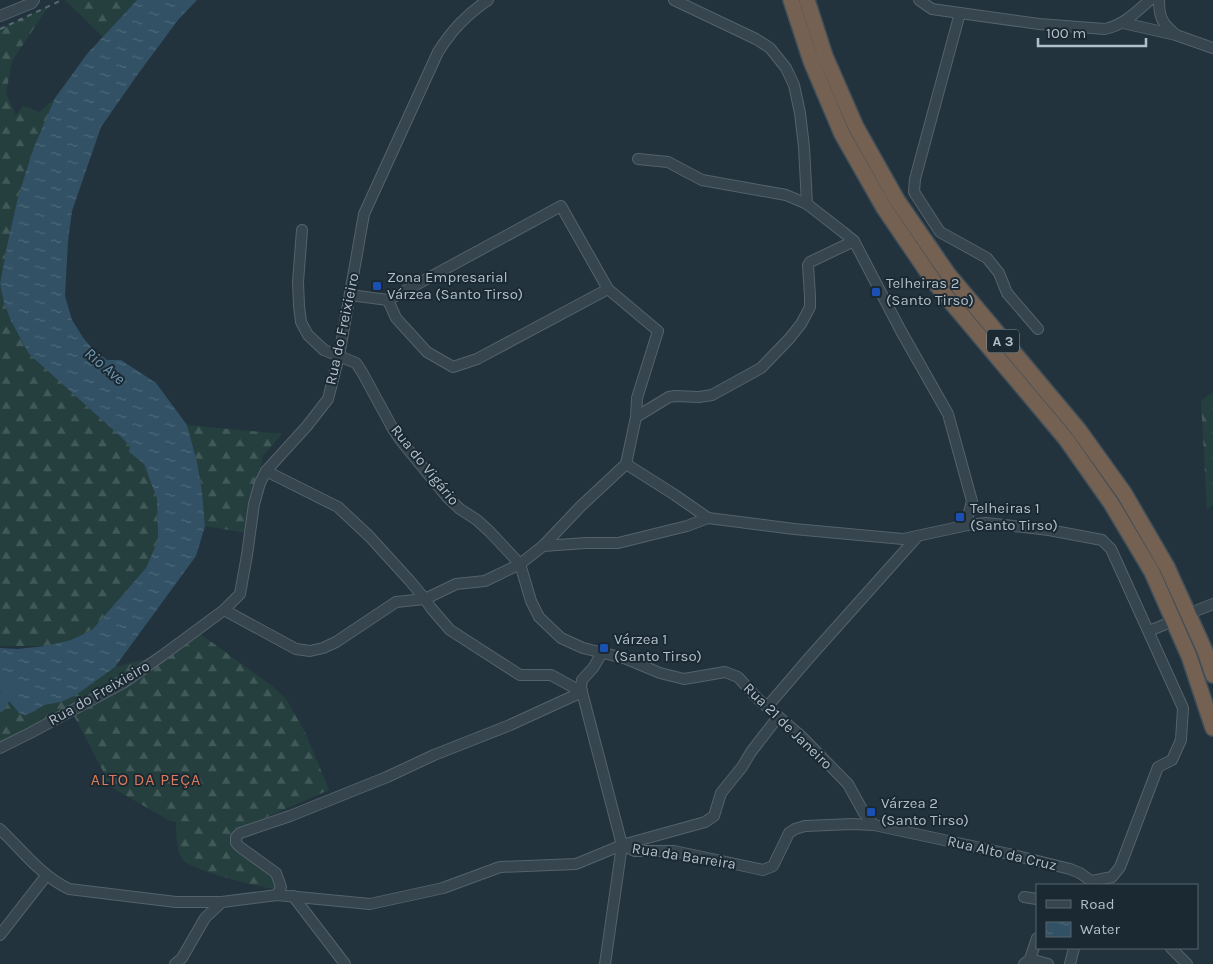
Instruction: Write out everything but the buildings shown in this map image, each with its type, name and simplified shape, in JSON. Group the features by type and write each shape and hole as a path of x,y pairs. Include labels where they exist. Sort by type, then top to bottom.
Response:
{"highway":[{"name":"A 3","path":"791,0 811,61 838,125 884,208 935,283 1066,439 1111,503 1152,572 1190,656 1213,728"},
{"name":"A 3","path":"807,0 825,56 856,127 897,200 948,274 1078,429 1124,493 1167,567 1205,651 1213,675"}],"street":[{"path":"0,16 32,3 34,0"},
{"name":"Rua do Freixieiro","path":"0,748 123,683 224,610 240,594 254,504 260,483 266,470 307,426 328,399 339,356 364,214 438,52 460,22 488,0"},
{"path":"674,0 756,39 770,48 786,68 794,85 800,113 807,204"},
{"path":"918,0 932,9 1039,24 1092,29 1105,29 1123,23 1150,0"},
{"path":"1159,0 1160,13 1166,26 1176,35"},
{"path":"960,13 915,179 914,192 940,232 987,258 999,273 1007,293 1038,329"},
{"path":"1123,23 1176,35 1213,48"},
{"path":"638,159 668,162 702,180 786,195 807,204 854,241 901,331 948,414 972,501 968,525"},
{"path":"224,610 296,649 310,651 323,648 336,642 396,602 425,598 456,584 486,581 520,564 543,546 580,506 626,464 636,417 637,398 658,332 608,289 561,206 388,300 350,296"},
{"name":"Rua do Vigário","path":"302,230 298,282 299,306 301,322 308,335 324,350 356,363 402,442 447,497 460,509 477,520 520,564"},
{"path":"636,417 669,397 712,395 761,368 789,339 801,324 810,307 808,265 810,262 854,241"},
{"path":"388,300 396,318 427,352 453,367 477,359 608,289"},
{"path":"626,464 708,518"},
{"path":"266,470 338,507 369,536 425,598 450,630 520,675 551,675 582,692"},
{"path":"543,546 618,543 687,526 708,518 794,530 903,539 986,523 1048,530 1102,540 1111,549 1183,708 1181,740 1172,760 1158,767 1120,867 1112,877 1093,884"},
{"path":"767,707 917,537"},
{"name":"Rua 21 de Janeiro","path":"520,564 531,601 539,617 561,638 584,648 624,658 684,679 725,672 738,677 758,699 801,736 848,784 864,813 874,825"},
{"path":"1198,610 1213,604"},
{"path":"1149,632 1166,624"},
{"path":"602,653 593,668 582,680 581,686 622,844 605,964"},
{"path":"277,895 281,887 276,873 236,843 236,837 240,833 290,816 387,777 434,754 510,725 582,692"},
{"path":"0,829 46,876 69,889 176,902 222,902 277,895 370,904 443,888 500,867 576,864 622,844 705,822 714,816 722,793 778,716"},
{"name":"Rua Alto da Cruz","path":"874,825 1070,869 1080,873 1093,884"},
{"name":"Rua da Barreira","path":"622,844 635,851 674,851 763,870 773,866 789,833 796,829 805,826 874,825"},
{"path":"0,935 46,876"},
{"path":"293,896 345,964"},
{"path":"1024,897 1036,899"},
{"path":"175,964 182,958 205,918 222,902"},
{"path":"1036,940 1027,962 1048,964"},
{"path":"1070,964 1074,949"},
{"path":"1172,949 1187,964"}],"green space":[{"path":"65,0 137,0 103,37"},
{"path":"49,6 12,61 6,93 16,115 23,106 40,112 55,98 18,197 0,284 0,29"},
{"path":"0,284 4,303 11,321 29,354 130,446 129,452 144,464 157,499 158,540 146,568 92,630 71,640 45,646 0,646"},
{"path":"1213,392 1213,504 1207,510 1201,401"},
{"path":"187,425 282,434 263,456 247,533 205,526 197,462"},
{"path":"199,633 271,685 286,699 305,732 329,790 242,828 232,838 234,849 275,874 276,889 242,882 199,869 183,860 178,847 176,822 170,821 106,784 105,775 74,716 121,689"},
{"path":"149,658 63,713 0,744 0,690 19,713 33,712 44,705 61,702 76,695 115,667"}],"water":[{"name":"Rio Ave","path":"137,0 197,0 178,20 101,127 72,211 68,241 65,296 72,320 84,339 94,350 107,360 121,360 156,383 187,425 197,462 205,526 196,556 115,667 76,695 61,702 44,705 25,715 19,713 0,690 0,648 18,649 45,646 71,640 92,630 146,568 158,540 157,499 144,464 129,452 130,446 121,437 29,354 11,321 4,303 0,284 18,197 34,147 55,98 87,54"}],"waterway":[{"path":"0,706 12,682"}],"railway":[{"path":"0,29 62,0"}],"place":[{"name":"Zona Empresarial Várzea (Santo Tirso)","path":"377,286"},
{"name":"Telheiras 2 (Santo Tirso)","path":"876,292"},
{"name":"Telheiras 1 (Santo Tirso)","path":"960,517"},
{"name":"Várzea 1 (Santo Tirso)","path":"604,648"},
{"name":"Várzea 2 (Santo Tirso)","path":"871,812"}],"district":[{"name":"ALTO DA PEÇA","path":"146,779"}]}
